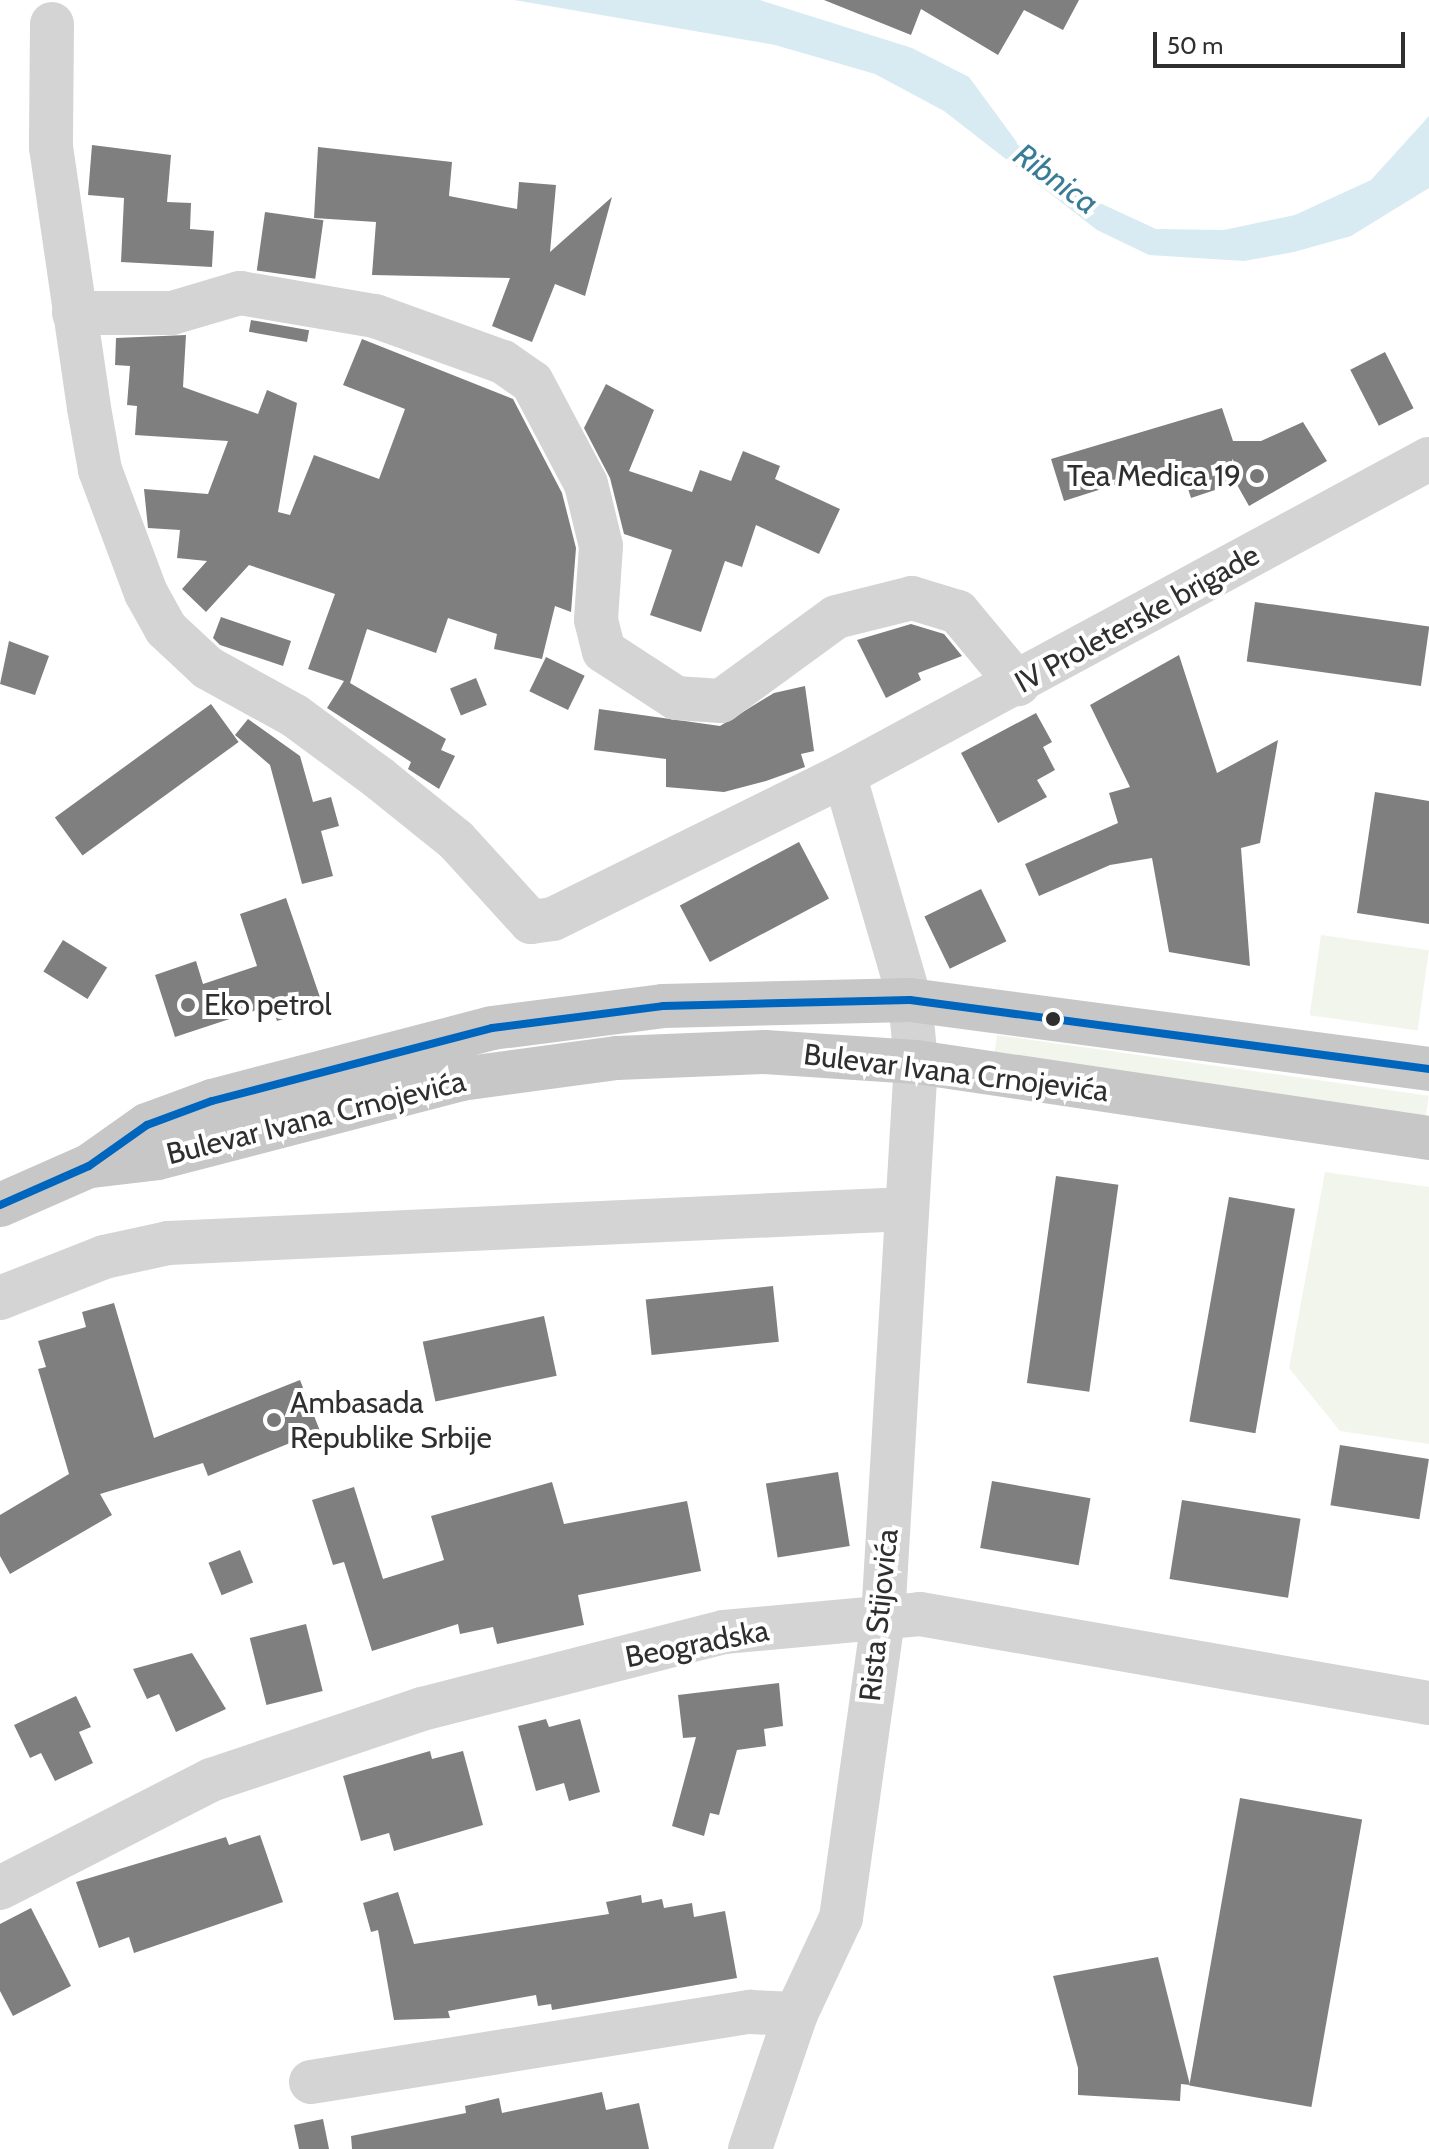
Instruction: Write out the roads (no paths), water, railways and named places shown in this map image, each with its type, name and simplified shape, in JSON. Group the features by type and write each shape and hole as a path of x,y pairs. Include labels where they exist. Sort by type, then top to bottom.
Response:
{"main road":[{"name":"Bulevar Ivana Crnojevića","path":"89,1166 147,1125 212,1101 492,1028 677,1005 910,1000 1429,1069"},
{"name":"Bulevar Ivana Crnojevića","path":"89,1166 158,1158 375,1097 536,1068 749,1052 916,1062 1429,1138"},
{"path":"0,1205 89,1166"}],"street":[{"path":"52,24 51,147 74,313 172,313 240,293 375,316 503,362 532,382 586,484 601,546 596,620 604,651 676,698 721,701 836,617 912,598 958,612 1018,684"},
{"name":"IV Proleterske brigade","path":"74,313 100,470 166,629 208,668 295,716 445,831 524,919 553,919 844,775 1018,684 1429,459"},
{"path":"844,775 910,1000 916,1062"},
{"name":"Rista Stijovića","path":"750,2149 796,2014 841,1918 883,1618 916,1062"},
{"path":"0,1298 104,1257 168,1243 906,1209"},
{"name":"Beogradska","path":"0,1888 211,1780 422,1709 724,1632 920,1614 1429,1703"},
{"path":"311,2082 750,2012 796,2014"}],"water":[{"name":"Ribnica","path":"514,0 760,0 912,48 969,77 1027,156 1076,192 1156,229 1224,230 1295,215 1371,180 1429,116 1429,188 1351,236 1294,252 1244,261 1149,255 1097,230 944,111 875,74 775,45"}],"place":[{"name":"Tea Medica 19","path":"1257,476"},
{"name":"Eko petrol","path":"188,1005"},
{"name":"Ambasada Republike Srbije","path":"274,1420"}]}
